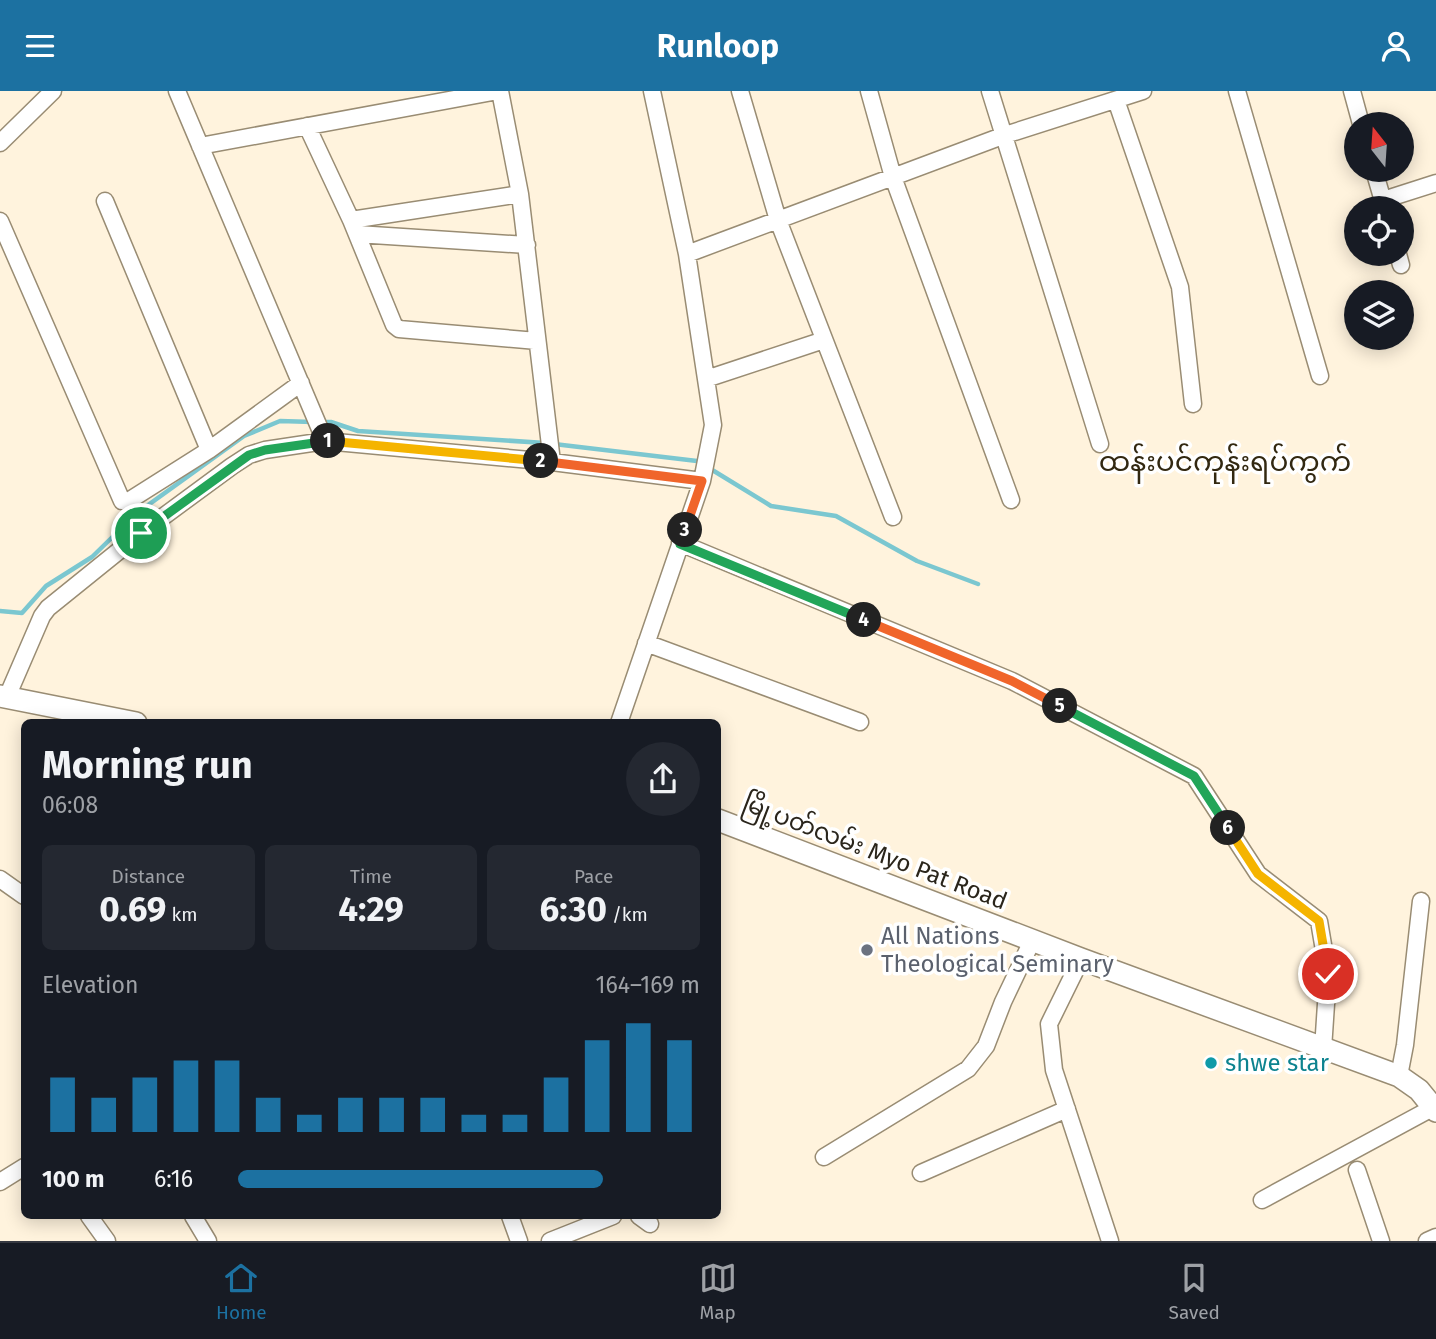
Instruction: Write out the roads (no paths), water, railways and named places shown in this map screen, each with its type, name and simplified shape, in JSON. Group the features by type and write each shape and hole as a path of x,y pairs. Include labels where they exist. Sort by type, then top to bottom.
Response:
{"main road":[{"path":"4,697 116,719"},
{"name":"မြို့ပတ်လမ်း Myo Pat Road","path":"721,821 1081,959 1399,1076 1419,1090 1435,1109"}],"street":[{"path":"0,143 53,91"},
{"path":"177,91 325,441"},
{"path":"200,146 499,91 520,194 552,462"},
{"path":"620,719 702,481 713,425 687,254 652,91"},
{"path":"740,91 778,220 892,517"},
{"path":"869,91 893,177 1011,500"},
{"path":"990,91 1100,444"},
{"path":"687,254 1004,135 1143,91"},
{"path":"1237,91 1320,376"},
{"path":"1352,91 1358,112"},
{"path":"1115,100 1180,287 1193,404"},
{"path":"307,126 354,227 394,325 399,329 537,341"},
{"path":"1404,196 1436,183"},
{"path":"354,227 520,194"},
{"path":"105,201 209,450"},
{"path":"0,221 122,501 130,500 209,450 301,383"},
{"path":"354,227 527,246"},
{"path":"706,379 824,340"},
{"path":"4,697 42,616 59,599 141,533 249,455 265,450 325,441 552,462 702,481"},
{"path":"680,544 1012,681 1194,776 1258,874 1319,921 1328,974 1323,1049"},
{"path":"646,643 860,722"},
{"path":"0,879 21,895"},
{"path":"1399,1076 1421,901"},
{"path":"824,1157 968,1069 986,1046 1003,1002 1033,939"},
{"path":"1081,959 1048,1024 1054,1070 1110,1241"},
{"path":"921,1173 1067,1109"},
{"path":"1262,1200 1435,1109"},
{"path":"0,1182 21,1169"},
{"path":"1357,1170 1381,1241"},
{"path":"91,1219 107,1241"},
{"path":"195,1219 208,1241"},
{"path":"511,1219 519,1241"},
{"path":"550,1241 605,1219"},
{"path":"1427,1241 1436,1237"}],"waterway":[{"path":"0,611 22,613 46,586 92,557 137,513 244,436 280,421 313,422"},
{"path":"321,422 331,422 358,431 545,443"},
{"path":"554,444 701,463"},
{"path":"709,468 771,506 836,516 917,561 978,584"}],"place":[{"name":"All Nations Theological Seminary","path":"867,950"},
{"name":"shwe star","path":"1211,1063"}],"district":[{"name":"ထန်းပင်ကုန်းရပ်ကွက်","path":"1225,461"}]}
